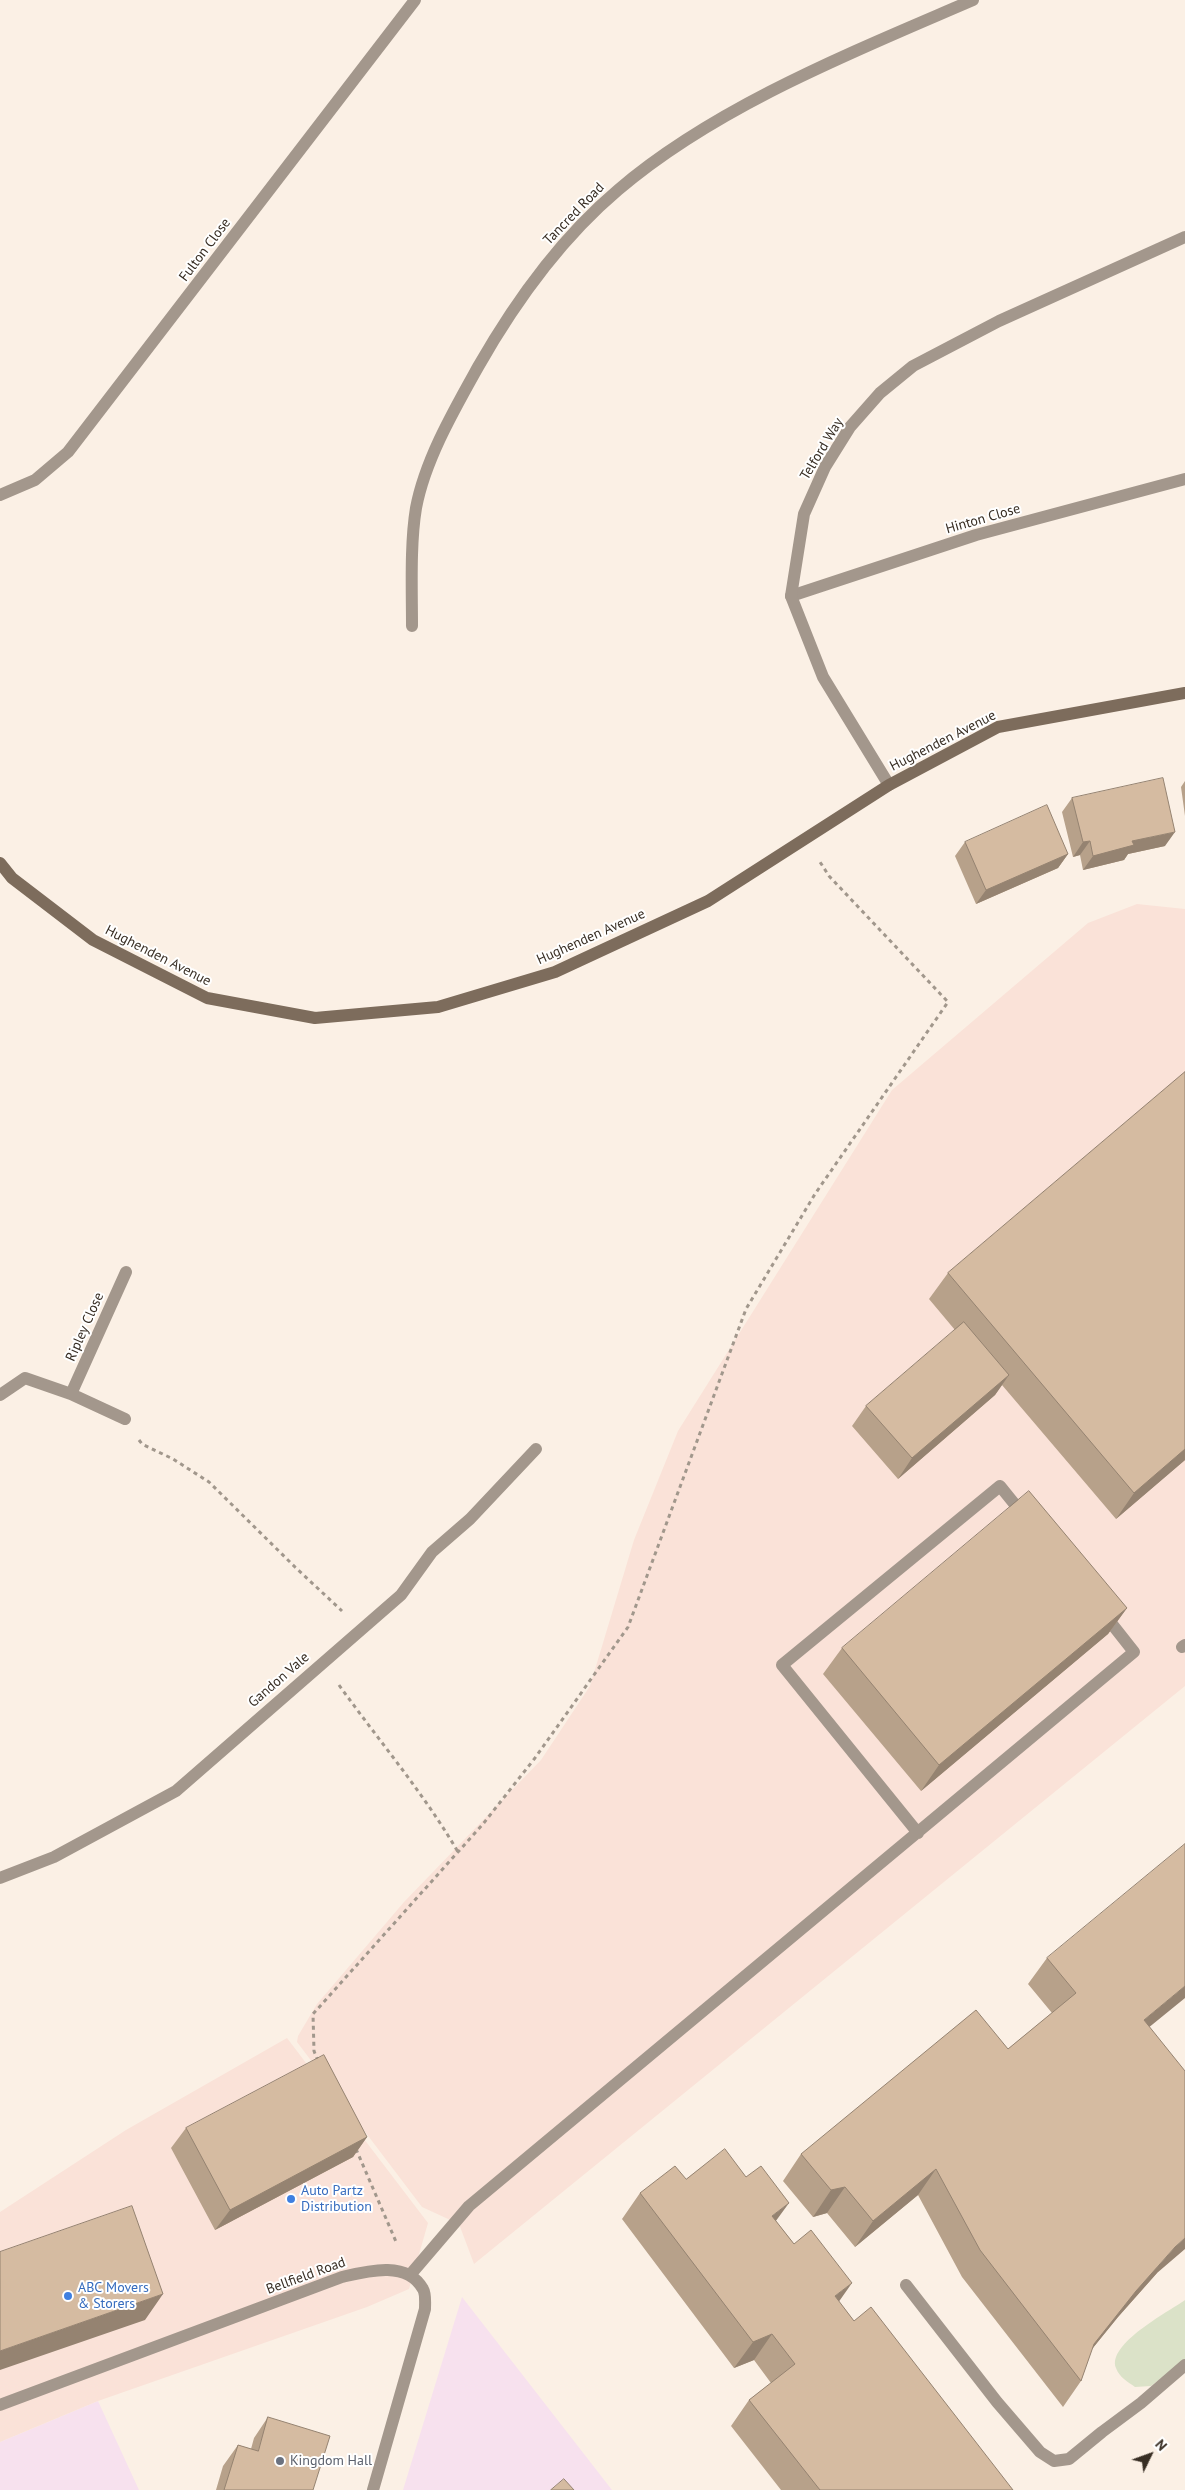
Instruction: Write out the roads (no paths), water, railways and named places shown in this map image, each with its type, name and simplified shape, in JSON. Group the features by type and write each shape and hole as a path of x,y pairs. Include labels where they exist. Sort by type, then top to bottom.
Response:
{"street":[{"name":"Fulton Close","path":"0,495 35,480 68,452 416,0"},
{"name":"Tancred Road","path":"412,626 416,508 432,459 454,409 505,319 573,233 618,190 669,151 740,107 872,44 973,0"},
{"name":"Telford Way","path":"889,785 822,677 791,596 804,514 825,467 845,435 880,393 913,366 956,343 1185,237"},
{"name":"Hinton Close","path":"791,596 976,535 1185,479"},
{"name":"Hughenden Avenue","path":"0,863 12,878 93,940 207,998 315,1018 438,1007 556,972 708,902 889,785 998,727 1185,693"},
{"name":"Ripley Close","path":"71,1394 126,1272"},
{"path":"0,1395 25,1378 71,1394 125,1419"},
{"name":"Gandon Vale","path":"0,1878 54,1857 176,1790 401,1595 432,1552 470,1519 536,1449"},
{"path":"918,1833 782,1665 1000,1486 1031,1524"},
{"path":"373,2490 425,2309 424,2290 410,2275 468,2206 1134,1652 1098,1607"},
{"name":"Bellfield Road","path":"0,2405 342,2277 379,2269 410,2275"},
{"path":"906,2285 997,2402 1040,2452 1054,2461 1069,2459 1141,2403 1185,2365"}],"place":[{"name":"Auto Partz Distribution","path":"291,2199"},
{"name":"ABC Movers & Storers","path":"68,2296"},
{"name":"Kingdom Hall","path":"280,2461"}]}
